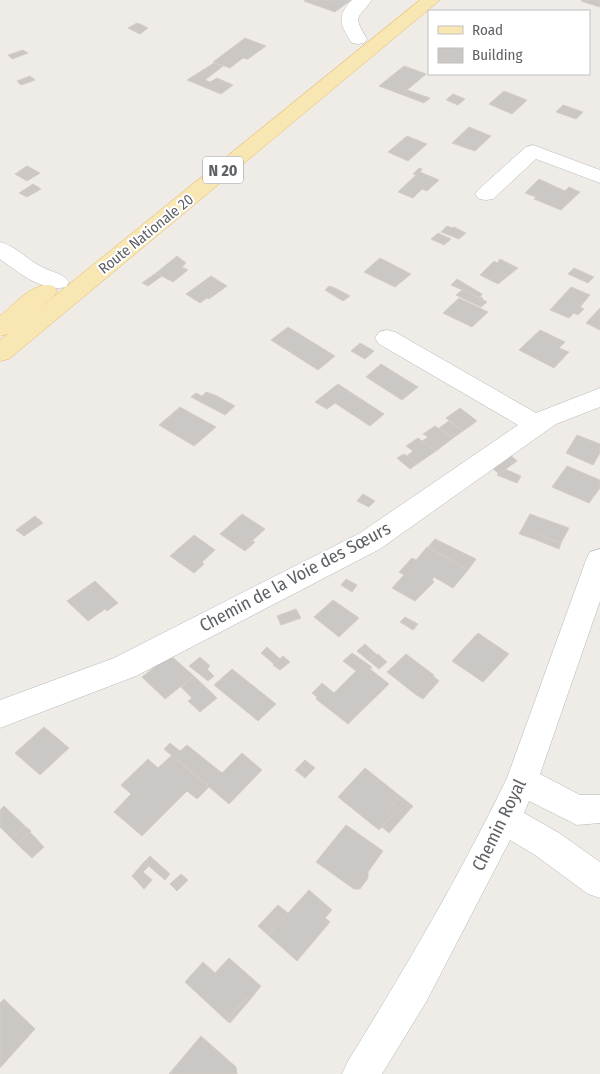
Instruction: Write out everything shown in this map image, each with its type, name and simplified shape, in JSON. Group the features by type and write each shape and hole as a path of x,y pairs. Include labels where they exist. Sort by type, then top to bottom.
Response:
{"main road":[{"name":"Route Nationale 20","path":"0,328 407,0"},
{"name":"Route Nationale 20","path":"0,353 431,0"}],"street":[{"path":"358,39 349,26 349,17 352,9 363,0"},
{"path":"486,194 533,151 600,177"},
{"path":"0,249 33,272 58,282"},
{"path":"387,338 537,425"},
{"name":"Chemin de la Voie des Sœurs","path":"0,714 125,667 370,541 546,418 600,397"},
{"name":"Chemin Royal","path":"362,1074 413,989 504,819 522,780 600,560"},
{"path":"522,780 576,810 596,809"},
{"path":"504,819 547,844 600,882"}],"building":[{"path":"305,0 351,0 335,12"},
{"path":"600,0 600,7 581,1"},
{"path":"137,23 148,28 140,34 128,28"},
{"path":"245,38 266,46 248,59 243,58 230,68 213,62"},
{"path":"23,50 28,53 12,59 8,55"},
{"path":"214,63 223,66 205,80 210,82 217,78 233,85 221,94 187,80"},
{"path":"404,66 426,74 407,90 430,98 424,103 379,86"},
{"path":"30,76 35,80 21,85 17,81"},
{"path":"504,91 527,100 512,114 489,104"},
{"path":"453,94 465,99 458,105 446,100"},
{"path":"563,105 583,112 576,119 556,112"},
{"path":"469,127 491,136 475,151 452,143"},
{"path":"407,136 427,144 408,161 388,152"},
{"path":"27,166 40,173 27,181 15,174"},
{"path":"419,168 422,169 420,172 439,180 427,191 422,189 413,198 398,192 416,175 413,174"},
{"path":"539,179 565,191 569,187 580,192 561,210 534,199 536,197 525,193"},
{"path":"33,184 41,189 27,197 19,193"},
{"path":"447,226 466,233 459,239 441,232"},
{"path":"438,233 451,239 444,245 431,239"},
{"path":"177,256 186,263 182,267 188,270 173,282 156,273"},
{"path":"380,258 411,274 395,287 364,272"},
{"path":"500,259 518,268 498,284 480,275 494,261 497,263"},
{"path":"574,268 594,277 588,283 568,274"},
{"path":"156,273 162,276 148,286 142,283"},
{"path":"211,276 227,286 200,303 186,294"},
{"path":"457,279 482,294 480,297 483,298 482,299 451,285"},
{"path":"329,286 350,296 343,301 325,290"},
{"path":"571,287 590,295 580,307 584,309 578,315 574,313 569,318 550,310"},
{"path":"462,290 487,302 481,307 456,295"},
{"path":"459,298 488,312 472,327 443,313"},
{"path":"600,308 600,330 586,323"},
{"path":"288,327 335,356 318,370 271,340"},
{"path":"540,330 565,342 559,348 569,352 554,368 519,350"},
{"path":"360,343 374,351 365,359 351,351"},
{"path":"381,364 418,387 402,400 366,377"},
{"path":"338,384 384,414 370,426 335,403 327,409 315,402"},
{"path":"206,392 235,406 225,415 191,397 196,393 202,396"},
{"path":"180,407 216,427 194,446 159,425"},
{"path":"460,408 477,421 463,431 446,418"},
{"path":"449,421 463,431 453,438 439,428"},
{"path":"435,426 453,438 436,451 422,441 428,437 423,434"},
{"path":"577,435 600,444 600,453 593,465 566,453"},
{"path":"418,438 436,451 417,464 407,456 413,451 406,446"},
{"path":"404,454 417,464 410,469 397,458"},
{"path":"509,454 517,461 499,474 491,467"},
{"path":"567,466 600,480 600,488 589,503 552,487"},
{"path":"505,469 521,476 517,483 497,475"},
{"path":"363,494 375,501 369,507 357,501"},
{"path":"242,514 265,529 252,541 255,542 245,551 220,534"},
{"path":"530,514 569,528 561,543 536,534 534,539 519,534"},
{"path":"35,516 43,523 24,536 16,530"},
{"path":"536,534 561,543 559,549 534,539"},
{"path":"194,535 215,550 202,562 204,564 194,573 170,556"},
{"path":"435,539 476,559 468,570 428,547"},
{"path":"427,547 468,570 453,588 434,577 432,580 434,582 415,601 392,588 404,575 399,572 412,558 416,560"},
{"path":"346,579 357,585 352,592 341,585"},
{"path":"95,581 118,603 107,611 105,609 88,621 67,601"},
{"path":"333,600 359,618 339,637 314,617"},
{"path":"296,609 301,618 281,625 277,616"},
{"path":"405,617 418,624 413,630 400,622"},
{"path":"478,633 509,654 483,682 452,661"},
{"path":"365,644 377,655 369,661 357,651"},
{"path":"267,647 280,659 274,664 261,653"},
{"path":"352,653 372,667 370,669 389,684 348,724 316,699 317,697 312,693 322,683 334,693 356,671 343,661"},
{"path":"378,654 387,662 379,669 369,661"},
{"path":"406,654 434,675 415,694 387,672"},
{"path":"170,655 194,676 165,699 142,677"},
{"path":"283,656 290,662 280,670 273,665"},
{"path":"200,657 210,666 207,669 214,676 208,681 189,666"},
{"path":"232,669 276,704 258,721 214,685"},
{"path":"194,676 217,698 200,712 188,701 192,698 181,687"},
{"path":"433,676 439,681 423,699 415,694"},
{"path":"44,727 69,748 40,775 15,753"},
{"path":"170,743 180,751 187,745 222,773 242,753 262,770 229,804 164,749"},
{"path":"172,755 209,787 197,799 187,791 142,836 114,812 131,794 121,785 148,759 158,768"},
{"path":"305,760 315,768 309,774 299,766"},
{"path":"299,766 309,774 305,778 295,770"},
{"path":"365,768 400,796 386,813 391,817 379,830 338,797"},
{"path":"400,796 413,806 389,833 382,827 391,817 386,813"},
{"path":"4,806 25,826 11,838 0,827 0,810"},
{"path":"346,825 383,851 368,872 368,878 360,889 354,889 316,862"},
{"path":"25,826 31,831 17,844 11,838"},
{"path":"30,832 44,847 32,858 17,844"},
{"path":"150,856 170,874 165,880 144,862"},
{"path":"144,862 149,866 143,872 152,880 144,889 132,876"},
{"path":"181,874 188,880 177,891 170,884"},
{"path":"309,890 332,910 325,918 330,922 297,961 268,935"},
{"path":"278,905 288,913 268,935 258,926"},
{"path":"229,958 261,986 249,1001 246,998 227,1021 185,982 203,962 215,973"},
{"path":"246,998 249,1001 230,1023 227,1021"},
{"path":"4,999 35,1029 0,1068 0,1003"},
{"path":"201,1036 236,1067 237,1074 169,1074"}]}
